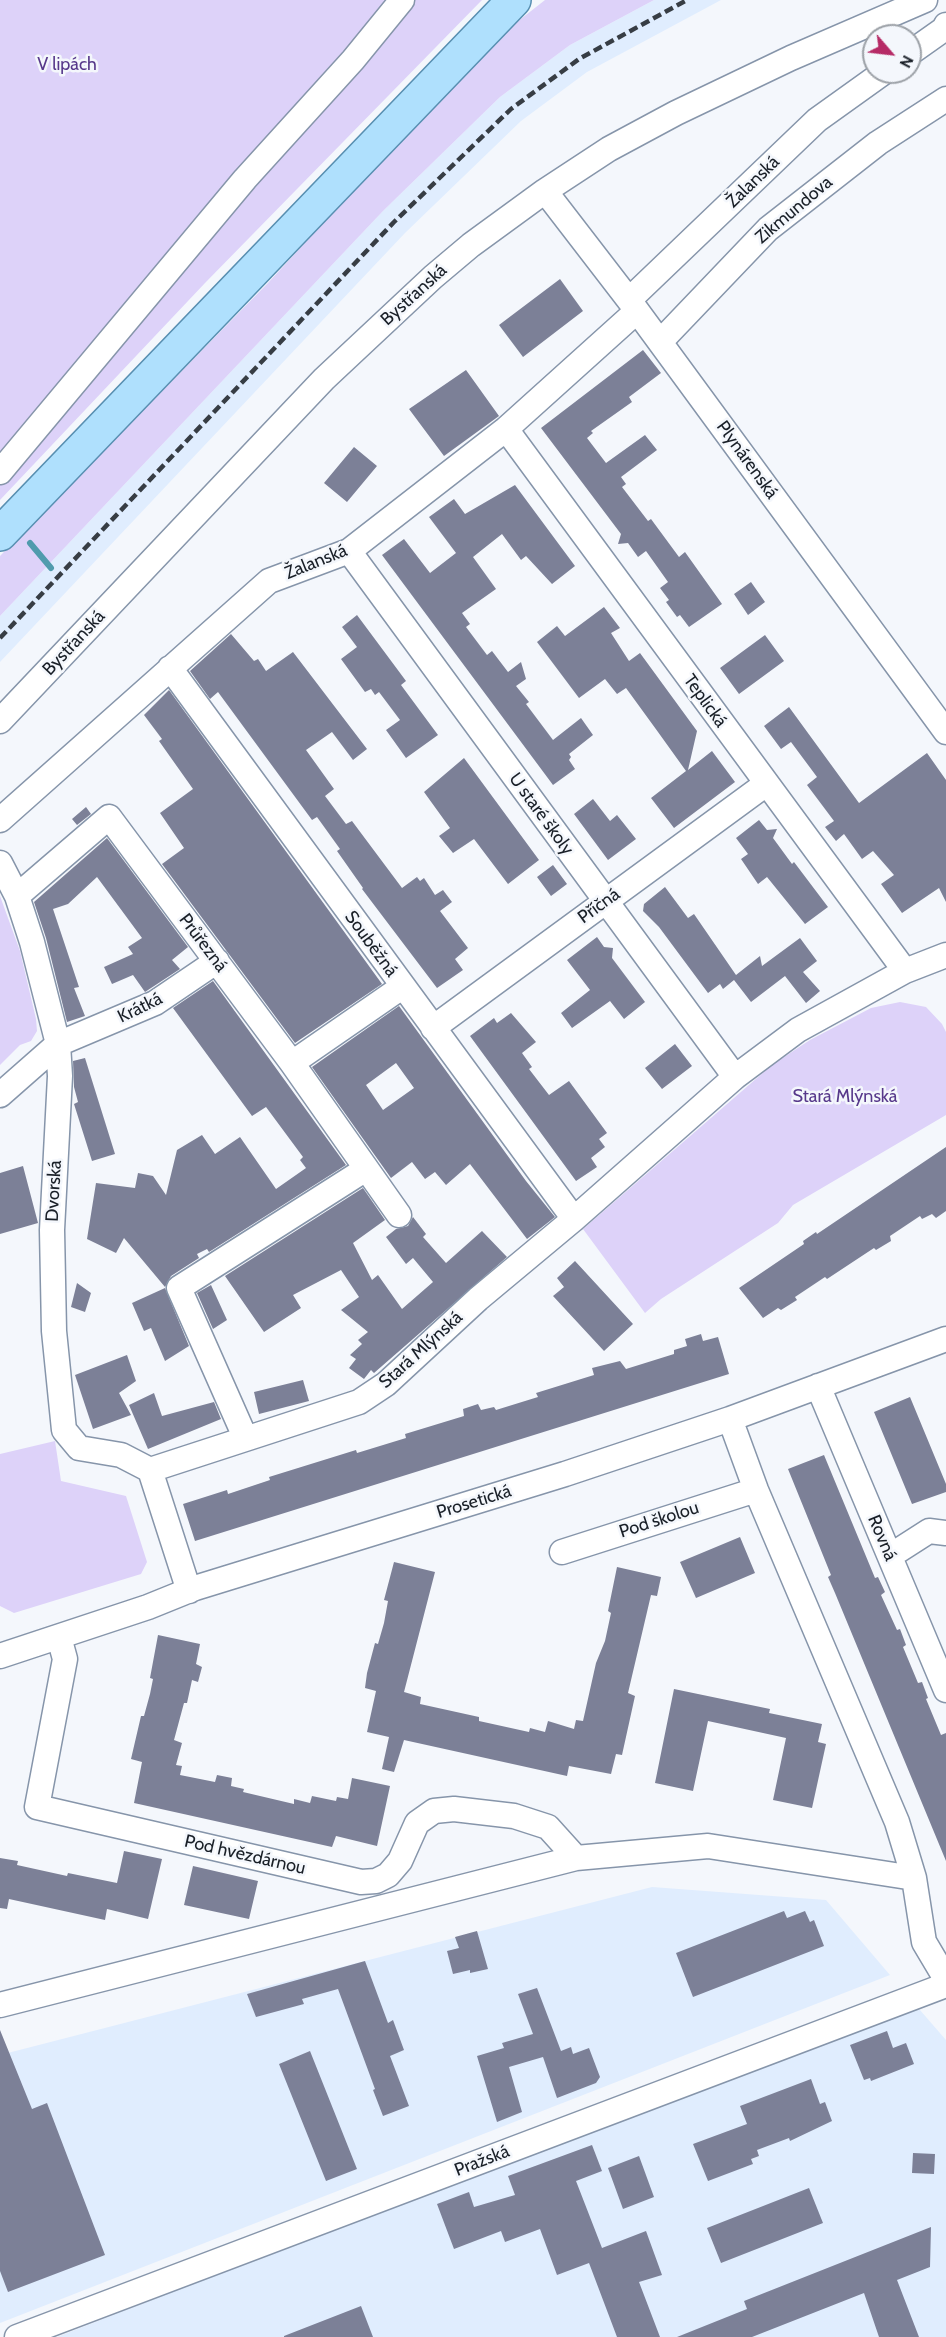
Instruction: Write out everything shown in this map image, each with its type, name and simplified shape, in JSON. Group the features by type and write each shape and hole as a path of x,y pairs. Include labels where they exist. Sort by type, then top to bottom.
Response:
{"main road":[{"path":"0,534 514,0"}],"street":[{"path":"0,472 245,179 348,65 402,0"},
{"name":"Bystřanská","path":"0,721 324,379 433,277 471,245 545,191 609,149 676,113 791,58 925,0"},
{"path":"922,44 946,25"},
{"name":"Žalanská","path":"0,820 269,581 349,551 506,429 633,306 817,120 867,84"},
{"name":"Zikmundova","path":"660,342 768,229 878,142 946,99"},
{"name":"Plynárenská","path":"545,191 660,342 946,732"},
{"name":"Teplická","path":"506,429 904,971"},
{"name":"U staré školy","path":"349,551 735,1077"},
{"name":"Souběžná","path":"170,668 574,1219"},
{"name":"Příčná","path":"433,1028 766,784"},
{"name":"Průřezná","path":"16,896 110,817 292,1063 399,1215"},
{"name":"Dvorská","path":"0,863 16,896 32,942 58,1044 60,1076 52,1241 54,1331 64,1430 79,1448 122,1455 150,1470"},
{"name":"Stará Mlýnská","path":"150,1470 245,1437 359,1402 386,1384 478,1299 574,1219 735,1077 798,1030 904,971 946,955"},
{"name":"Krátká","path":"0,1095 58,1044 155,1003 217,961"},
{"path":"292,1063 402,987"},
{"path":"245,1437 179,1288 366,1169"},
{"name":"Prosetická","path":"0,1656 189,1591 565,1474 730,1419 946,1339"},
{"name":"Rovná","path":"818,1386 946,1690"},
{"path":"730,1419 756,1490 897,1822 914,1878 924,1942 946,1979"},
{"path":"150,1470 189,1591"},
{"name":"Pod školou","path":"562,1552 756,1490"},
{"path":"890,1556 929,1531 946,1533"},
{"name":"Pod hvězdárnou","path":"59,1637 65,1659 37,1807 361,1881 376,1881 388,1875 400,1861 417,1823 434,1811 454,1809 514,1816 548,1827 576,1858"},
{"path":"0,2005 576,1858 708,1846 914,1878"},
{"name":"Pražská","path":"17,2337 946,1985"}],"shaded area":[{"path":"654,0 721,0 587,72 521,121 405,233 0,662 0,616 383,211 500,97 570,45"},
{"path":"652,1887 826,1900 890,1975 0,2323 0,2055"},
{"path":"913,2002 946,2040 946,2337 57,2337"}],"green space":[{"name":"V lipách","path":"0,0 482,0 205,283 0,500"},
{"path":"545,0 654,0 570,45 500,97 383,211 0,616 0,556 268,283 484,48"},
{"path":"0,896 20,951 37,1031 31,1041 20,1045 0,1065"},
{"name":"Stará Mlýnská","path":"900,1002 926,1007 942,1024 946,1032 946,1115 793,1205 778,1223 661,1299 645,1313 583,1229 772,1065 810,1040 871,1008"},
{"path":"55,1441 61,1481 126,1496 147,1562 141,1574 14,1613 0,1606 0,1454"}],"building":[{"path":"560,279 583,311 523,357 499,325"},
{"path":"643,350 661,373 629,397 632,402 591,431 593,433 587,438 606,463 645,435 657,450 621,477 626,484 622,487 648,521 651,519 679,557 685,552 722,604 689,627 680,615 677,617 666,602 669,600 660,588 668,582 646,551 638,557 628,543 618,544 621,534 541,428"},
{"path":"466,370 499,416 444,456 409,409"},
{"path":"354,447 377,466 347,502 324,483"},
{"path":"515,485 575,566 552,584 526,556 521,560 502,534 473,557 496,589 462,613 470,624 466,627 487,655 492,651 508,672 521,662 526,679 516,686 529,702 526,704 553,740 581,718 593,735 569,754 571,757 569,760 575,769 553,785 382,555 404,539 430,573 456,553 429,517 454,499 465,514"},
{"path":"751,582 765,602 748,615 734,594"},
{"path":"604,607 620,628 611,633 629,661 640,653 697,731 688,770 712,751 735,782 674,828 651,798 686,771 626,688 617,694 605,679 579,698 537,642 557,626 565,636"},
{"path":"357,615 406,681 401,685 438,735 406,758 386,730 400,720 379,692 375,695 371,689 365,692 341,659 357,647 342,627"},
{"path":"231,634 254,661 258,659 266,671 293,652 367,749 353,760 332,732 306,750 334,789 325,796 346,824 352,821 402,888 417,877 420,881 424,878 435,895 443,890 452,902 440,911 468,948 455,959 463,970 437,988 362,889 337,851 340,849 317,817 312,820 218,692 210,699 190,671"},
{"path":"765,635 784,661 739,694 720,668"},
{"path":"169,690 382,984 295,1043 162,864 184,848 160,813 193,789 159,741 162,739 144,715"},
{"path":"789,707 859,803 927,753 946,780 946,902 939,888 902,913 881,884 894,875 873,851 862,859 844,834 836,841 825,827 834,821 807,785 817,777 791,742 781,749 764,726"},
{"path":"464,758 539,860 508,884 474,839 453,853 439,836 450,828 424,792"},
{"path":"593,799 610,821 617,815 636,839 608,860 574,814"},
{"path":"86,807 91,814 77,825 72,819"},
{"path":"759,820 767,830 777,829 773,838 828,907 805,924 767,877 758,884 741,859 748,854 736,838"},
{"path":"107,838 188,947 172,960 180,969 145,992 133,975 112,984 104,967 133,954 128,947 142,938 97,877 68,904 53,909 79,987 74,988 85,1016 67,1022 46,938 34,902"},
{"path":"553,865 567,884 551,896 537,877"},
{"path":"665,887 688,918 694,914 736,975 760,956 762,966 800,938 817,961 803,972 820,991 806,1003 785,976 751,1002 734,980 723,989 720,984 708,993 659,927 643,911 644,904"},
{"path":"597,937 604,947 613,948 612,958 645,1002 624,1019 610,1001 572,1028 561,1013 590,990 567,960"},
{"path":"213,981 346,1165 209,1252 207,1249 197,1254 199,1258 171,1276 165,1287 124,1238 116,1253 87,1239 96,1183 135,1188 138,1173 153,1176 166,1195 177,1150 202,1135 215,1154 240,1137 276,1189 306,1168 300,1160 303,1157 266,1107 252,1116 173,1008"},
{"path":"399,1006 526,1181 555,1217 527,1239 470,1164 446,1185 435,1172 425,1179 412,1162 391,1178 312,1067","holes":["396,1063 414,1088 383,1110 366,1085"]},
{"path":"511,1013 536,1042 522,1053 532,1067 529,1069 549,1095 569,1081 607,1133 599,1139 605,1147 591,1158 597,1167 576,1181 470,1036 494,1018 497,1023"},
{"path":"675,1044 692,1066 662,1089 645,1068"},
{"path":"85,1058 115,1154 92,1161 74,1104 78,1102 74,1087 73,1061"},
{"path":"946,1147 946,1211 936,1218 932,1214 922,1219 920,1216 890,1236 891,1241 876,1250 874,1248 827,1279 825,1277 795,1297 797,1300 781,1310 778,1308 763,1318 739,1288 804,1244 803,1241 816,1232 817,1234"},
{"path":"23,1166 38,1223 0,1234 0,1173"},
{"path":"363,1188 385,1220 353,1243 372,1280 378,1275 402,1309 433,1282 413,1258 406,1264 386,1237 396,1229 408,1226 413,1217 426,1234 423,1237 446,1263 482,1231 507,1257 374,1373 371,1370 364,1379 349,1368 356,1359 350,1355 362,1344 358,1340 368,1332 341,1310 359,1297 341,1270 293,1295 301,1308 264,1332 225,1276"},
{"path":"575,1261 633,1324 604,1351 553,1296 564,1287 557,1278"},
{"path":"77,1283 91,1293 85,1312 71,1307"},
{"path":"211,1285 227,1320 213,1329 197,1293"},
{"path":"165,1288 189,1346 165,1361 151,1328 144,1331 132,1303"},
{"path":"701,1334 703,1341 718,1337 729,1374 195,1541 183,1504 227,1490 228,1494 270,1480 269,1477 356,1450 357,1453 406,1438 405,1434 464,1416 463,1409 478,1404 481,1410 494,1407 496,1410 538,1397 536,1393 594,1375 592,1368 620,1361 626,1369 674,1354 674,1350 687,1346 685,1339"},
{"path":"127,1355 136,1381 119,1393 131,1415 93,1429 75,1375"},
{"path":"303,1380 309,1401 259,1414 254,1392"},
{"path":"154,1393 162,1416 214,1402 221,1419 148,1449 129,1405"},
{"path":"910,1397 946,1484 946,1492 912,1504 874,1412"},
{"path":"824,1455 875,1578 878,1577 885,1592 881,1595 897,1630 900,1629 906,1645 903,1647 918,1683 922,1682 928,1698 926,1699 941,1735 946,1733 946,1861 828,1577 831,1575 788,1469"},
{"path":"740,1537 755,1573 696,1598 680,1562"},
{"path":"394,1562 435,1572 404,1692 421,1697 420,1704 479,1717 479,1721 529,1732 530,1728 545,1732 548,1721 574,1729 576,1720 583,1721 596,1663 605,1641 611,1613 608,1611 617,1567 661,1577 657,1596 651,1595 628,1693 635,1696 622,1755 616,1754 611,1774 569,1766 567,1776 404,1740 394,1772 382,1769 389,1737 367,1732 376,1691 365,1688 375,1643 378,1644 384,1623 388,1601 384,1600"},
{"path":"158,1635 200,1644 196,1664 202,1667 198,1682 192,1680 187,1703 184,1703 174,1740 182,1743 176,1765 182,1766 180,1775 215,1782 217,1775 232,1778 231,1786 244,1789 243,1792 294,1804 294,1799 310,1803 312,1796 336,1801 337,1797 348,1799 352,1778 390,1786 377,1846 336,1836 332,1847 134,1803 142,1762 131,1759 141,1716 144,1716 150,1694 153,1679 150,1678"},
{"path":"674,1689 770,1709 769,1713 822,1724 818,1742 826,1744 812,1808 773,1800 786,1738 708,1721 693,1791 655,1783"},
{"path":"124,1851 162,1859 148,1919 107,1909 105,1920 9,1899 7,1909 0,1908 0,1858 18,1861 17,1865 67,1876 68,1873 117,1883"},
{"path":"193,1866 258,1881 249,1919 184,1905"},
{"path":"784,1911 787,1918 805,1911 810,1922 814,1920 824,1946 693,1997 676,1953"},
{"path":"477,1931 488,1969 453,1974 447,1951 459,1948 455,1937"},
{"path":"365,1961 388,2023 393,2020 404,2050 390,2056 409,2106 383,2116 338,1989 302,1999 304,2004 256,2017 247,1994"},
{"path":"537,1988 561,2051 571,2047 573,2054 589,2048 600,2077 596,2083 557,2098 543,2057 509,2067 522,2112 497,2122 477,2056 504,2048 502,2043 533,2034 518,1994"},
{"path":"0,2030 32,2109 47,2103 105,2255 8,2292 0,2271"},
{"path":"887,2031 893,2048 906,2043 914,2064 871,2081 870,2078 864,2080 850,2045"},
{"path":"310,2051 357,2169 326,2181 279,2064"},
{"path":"811,2079 820,2104 825,2102 832,2121 790,2141 789,2138 757,2150 759,2156 751,2159 753,2164 708,2181 693,2144 747,2124 740,2106"},
{"path":"592,2145 602,2171 576,2181 602,2248 646,2231 662,2275 639,2282 660,2337 617,2337 589,2263 557,2275 540,2229 505,2242 501,2231 454,2249 437,2204 469,2192 474,2207 515,2195 508,2176"},
{"path":"913,2153 935,2154 934,2174 912,2173"},
{"path":"639,2156 654,2197 623,2209 608,2168"},
{"path":"809,2188 823,2223 721,2263 707,2228"},
{"path":"931,2227 930,2267 897,2280 919,2337 879,2337 864,2293 752,2337 677,2337 747,2309 744,2301"},
{"path":"361,2306 373,2337 284,2337 284,2336"}],"waterway":[{"path":"30,543 51,568"}],"railway":[{"path":"0,638 394,222 511,109 579,59 687,0"}]}
